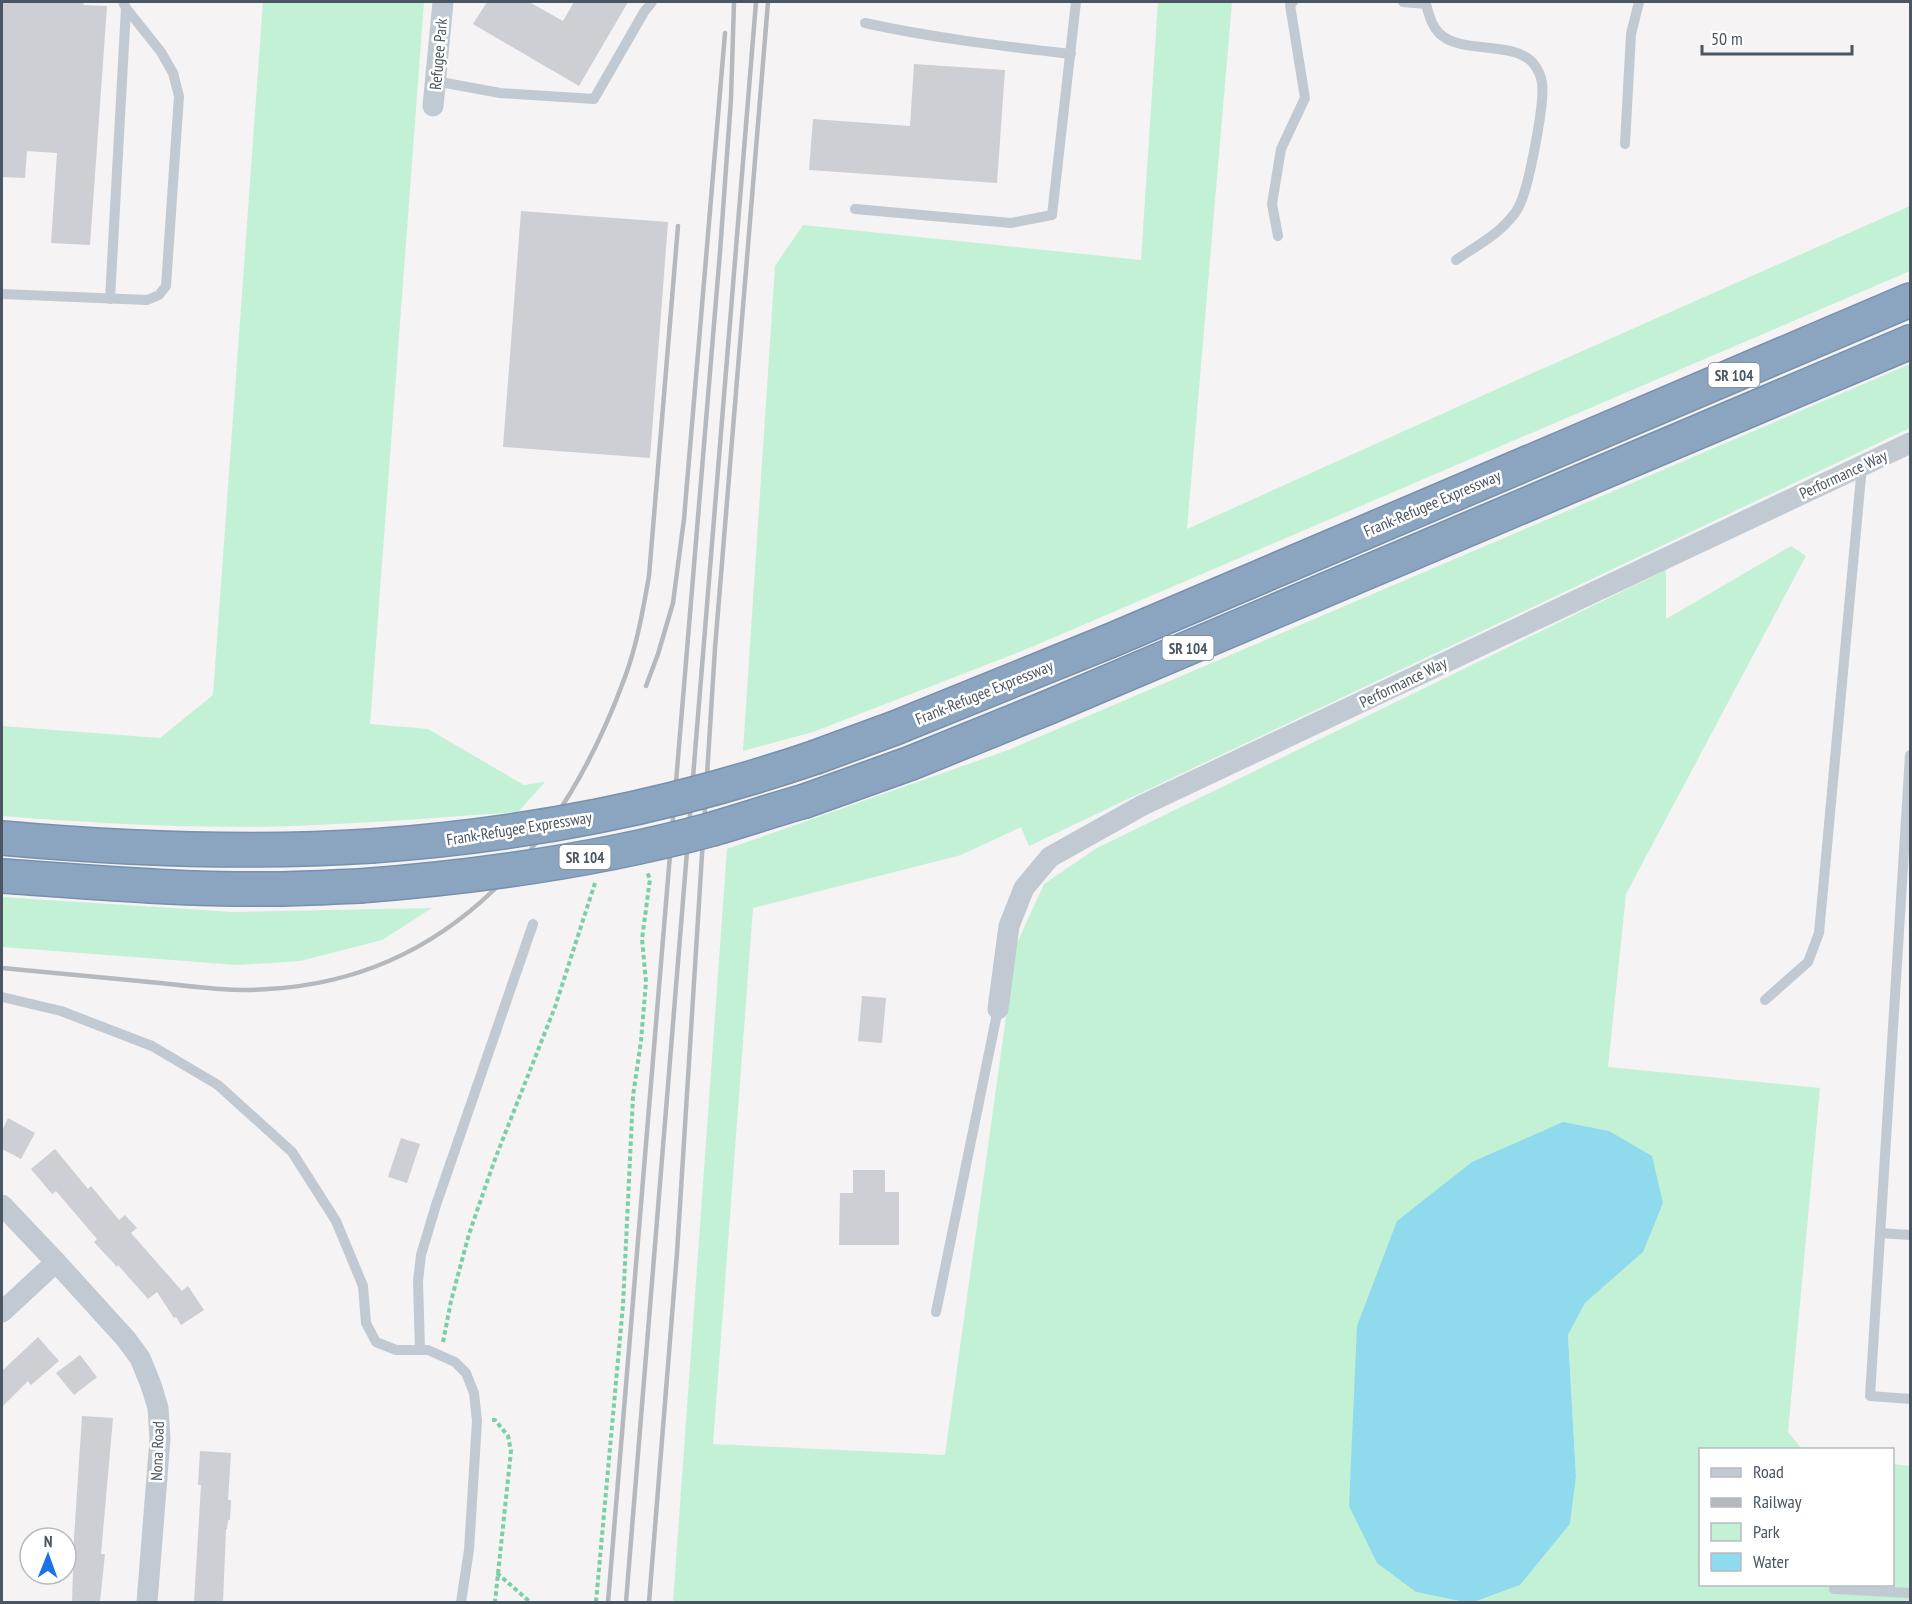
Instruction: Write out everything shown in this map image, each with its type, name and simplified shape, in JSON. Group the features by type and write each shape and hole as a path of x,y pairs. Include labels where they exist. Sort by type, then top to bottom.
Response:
{"highway":[{"name":"Frank-Refugee Expressway","path":"2,838 212,850 271,851 372,846 478,837 581,820 687,796 759,776 895,728 1112,640 1911,300"},
{"name":"SR 104","path":"2,876 210,888 272,889 359,886 473,875 544,865 615,852 708,830 805,801 911,763 1049,707 1911,342"}],"street":[{"name":"Refugee Park","path":"433,106 442,2"},
{"name":"Performance Way","path":"998,1010 1008,926 1024,888 1050,857 1143,805 1911,443"},
{"name":"Nona Road","path":"2,1205 126,1339 140,1358 156,1400 160,1439 147,1602"},
{"path":"2,1312 56,1262"}],"lane":[{"path":"435,81 500,93 594,99 652,2"},
{"path":"855,209 1011,223 1052,215 1077,2"},
{"path":"1278,236 1272,204 1281,148 1305,98 1290,6 1293,2"},
{"path":"1403,2 1426,3 1433,25 1440,34 1453,41 1519,54 1532,61 1540,73 1542,86 1535,143 1520,206 1496,232 1456,260"},
{"path":"1624,144 1631,34 1639,2"},
{"path":"2,294 147,300 159,295 166,286 179,96 173,73 161,52 124,5"},
{"path":"110,298 124,5"},
{"path":"865,23 977,43 1071,54"},
{"path":"1765,1000 1808,962 1819,933 1862,465"},
{"path":"1911,755 1870,1396 1911,1399"},
{"path":"420,1350 418,1281 420,1255 533,924"},
{"path":"2,997 61,1011 152,1046 218,1085 292,1152 336,1221 363,1286 366,1323 376,1342 396,1350 428,1350 455,1362 466,1373 474,1393 477,1421 470,1550 461,1602"},
{"path":"936,1312 998,1010"},
{"path":"1880,1233 1911,1235"},
{"path":"1834,1589 1911,1593"}],"path":[{"path":"596,1602 622,1305 633,1096 645,994 642,939 650,879 645,869"},
{"path":"441,1355 451,1301 469,1234 495,1158 555,1007 597,876"},
{"path":"477,1421 495,1420 508,1436 511,1452 495,1602"},
{"path":"497,1573 530,1602"}],"green space":[{"path":"263,2 424,2 370,724 428,729 524,785 545,782 518,812 392,821 317,825 199,826 120,824 2,816 2,726 160,738 213,695"},
{"path":"1158,2 1232,2 1187,529 1910,206 1910,271 1022,651 813,732 743,751 775,266 803,225 1141,260"},
{"path":"1910,364 1910,428 1029,846 1021,827 961,855 753,908 713,1444 945,1455 1016,945 1044,884 1097,848 1666,570 1666,619 1791,546 1806,556 1626,894 1608,1067 1820,1088 1788,1432 1801,1448 1699,1448 1699,1586 1894,1586 1894,1464 1910,1466 1910,1602 1474,1602 1520,1585 1570,1524 1576,1477 1568,1335 1585,1303 1643,1252 1652,1156 1416,1592 1464,1602 673,1602 727,849 1011,749"},
{"path":"2,897 233,912 432,908 382,940 300,961 238,965 2,947"}],"water":[{"path":"1563,1122 1609,1131 1652,1156 1663,1203 1643,1252 1585,1303 1568,1335 1576,1477 1570,1524 1520,1585 1474,1602 1416,1592 1377,1563 1349,1506 1357,1326 1397,1221 1472,1162"}],"building":[{"path":"2,2 84,2 83,5 107,6 90,245 51,243 57,153 27,151 25,178 2,177"},
{"path":"487,2 529,2 563,21 574,2 628,2 579,86 473,24"},
{"path":"914,64 1005,70 997,183 809,170 813,119 910,126"},
{"path":"521,211 668,222 650,458 503,447"},
{"path":"862,996 886,998 882,1043 858,1041"},
{"path":"8,1118 35,1133 21,1159 2,1149 2,1131"},
{"path":"401,1138 420,1144 407,1183 388,1177"},
{"path":"55,1149 88,1189 91,1186 119,1220 125,1215 137,1228 131,1233 182,1291 188,1286 204,1310 181,1325 157,1292 148,1299 118,1265 117,1267 94,1242 97,1239 56,1191 52,1194 31,1169"},
{"path":"853,1170 885,1170 885,1192 899,1192 899,1245 839,1245 840,1193 853,1193"},
{"path":"38,1337 59,1361 31,1385 28,1381 2,1407 2,1371"},
{"path":"80,1355 97,1377 74,1395 56,1373"},
{"path":"82,1416 113,1418 101,1554 105,1554 100,1602 72,1602 72,1586 78,1586 78,1526 75,1526"},
{"path":"200,1451 231,1453 228,1500 231,1500 230,1520 228,1520 226,1529 223,1602 194,1602 201,1485 198,1485"}],"railway":[{"path":"608,1602 720,252 731,99 734,2"},
{"path":"626,1602 756,2"},
{"path":"649,1602 677,1253 715,648 768,2"},
{"path":"646,686 673,603 684,519 725,33"},
{"path":"2,968 254,990 334,979 394,959 447,929 494,890 535,844 570,793 600,737 633,652 649,576 678,226"}]}
